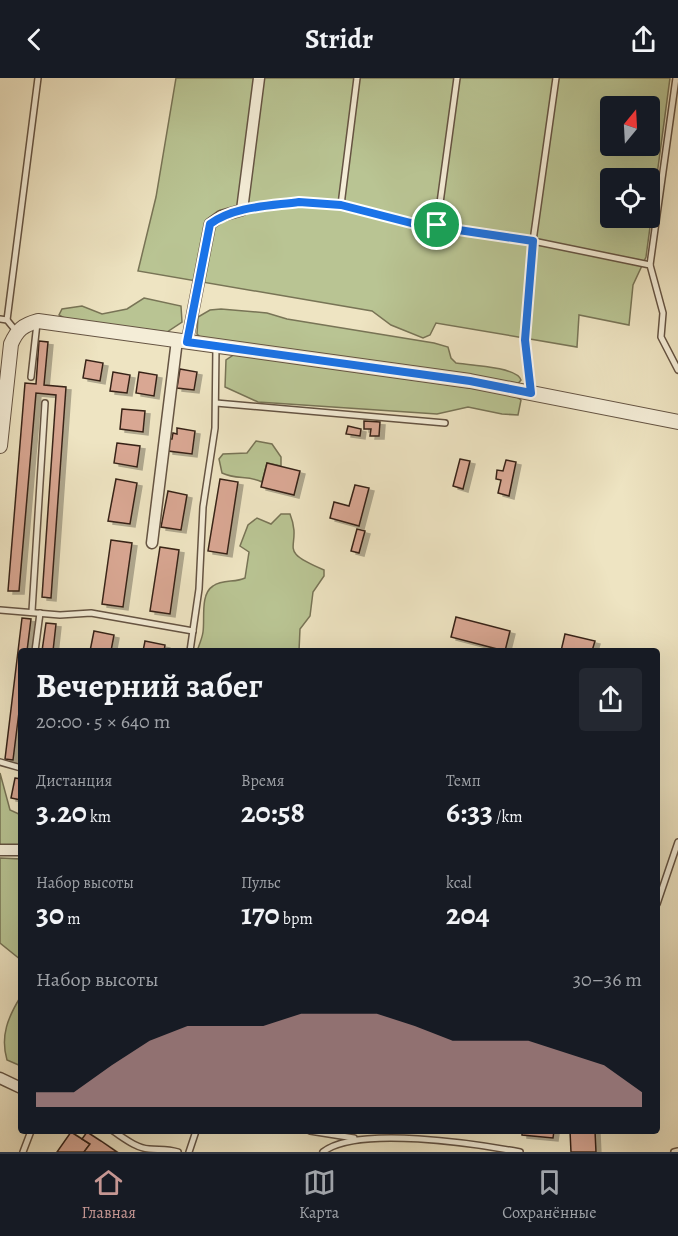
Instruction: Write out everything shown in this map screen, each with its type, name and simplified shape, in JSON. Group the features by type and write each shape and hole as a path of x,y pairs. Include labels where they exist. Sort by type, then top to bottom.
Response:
{"street":[{"path":"152,543 182,341 210,224 221,216 242,210 259,78"},
{"path":"0,446 12,326 38,321 470,381 678,422"},
{"path":"0,850 18,850"},
{"path":"0,1078 18,1087"}],"lane":[{"path":"0,319 12,326 19,205 38,78"},
{"path":"341,205 357,78"},
{"path":"437,225 457,78"},
{"path":"531,393 525,340 533,241 556,78"},
{"path":"676,78 650,265 663,313 662,337 678,370"},
{"path":"242,210 299,202 341,205 411,223 437,225 533,241 650,265"},
{"path":"31,377 38,321"},
{"path":"190,648 199,589 203,507 216,403 216,346"},
{"path":"216,403 445,423"},
{"path":"32,611 45,404"},
{"path":"0,610 60,615 91,613 193,632"},
{"path":"35,648 40,612"},
{"path":"0,762 18,767"},
{"path":"660,895 678,842"},
{"path":"23,1152 29,1134"},
{"path":"118,1134 148,1150 164,1148 178,1152"},
{"path":"189,1152 195,1134"},
{"path":"331,1134 358,1138 454,1142 518,1152"},
{"path":"323,1152 332,1145 358,1138"},
{"path":"674,1152 678,1151"}],"green space":[{"path":"176,78 670,78 660,153 660,96 600,96 600,156 660,156 658,168 600,168 600,228 650,228 646,257 633,285 629,325 579,315 577,347 436,323 430,335 423,338 391,325 372,311 138,271 156,197"},
{"path":"144,298 181,306 182,322 167,332 66,319 59,315 62,309 82,306 102,314 127,309"},
{"path":"210,310 267,313 287,319 434,343 448,347 451,358 456,363 502,369 518,376 521,380 516,386 203,340 197,334 198,317"},
{"path":"235,354 512,394 521,400 518,415 468,407 437,414 258,402 225,387 226,360"},
{"path":"256,441 272,444 281,457 281,466 267,463 262,482 222,473 219,459 223,454 247,453"},
{"path":"281,514 290,514 295,552 308,563 324,570 324,576 313,592 310,616 300,629 299,648 198,648 203,635 206,595 213,586 221,582 245,578 249,552 240,546 248,525 257,518 271,524"},
{"path":"0,773 10,810 18,814 18,846 0,846"},
{"path":"0,858 18,859 18,958 0,943"},
{"path":"18,1001 18,1065 7,1060 4,1043 12,1011"}],"building":[{"path":"39,341 48,342 44,385 66,387 51,598 42,597 56,395 36,393 19,591 8,591 25,383 36,384"},
{"path":"86,360 103,363 100,381 83,378"},
{"path":"180,369 197,372 194,390 177,388"},
{"path":"113,372 130,375 127,393 110,391"},
{"path":"139,372 157,375 154,396 136,393"},
{"path":"122,409 145,411 143,432 120,429"},
{"path":"364,421 380,422 379,436 370,436 371,429 364,429"},
{"path":"348,426 361,429 360,436 346,434"},
{"path":"177,428 195,431 192,454 168,451 169,439 172,439 173,433 177,434"},
{"path":"117,443 140,446 137,467 114,463"},
{"path":"460,459 470,461 463,489 453,486"},
{"path":"506,460 516,462 509,496 498,493 501,480 496,479 497,470 503,471"},
{"path":"267,463 300,471 294,495 261,487"},
{"path":"116,479 137,483 130,524 108,521"},
{"path":"220,479 238,482 227,554 208,551"},
{"path":"355,485 369,488 359,526 330,518 334,502 349,506"},
{"path":"168,491 187,495 181,530 161,527"},
{"path":"357,529 365,531 359,553 351,551"},
{"path":"111,540 132,543 123,607 102,604"},
{"path":"160,547 179,550 170,614 150,611"},
{"path":"456,617 510,631 506,648 493,648 451,637"},
{"path":"22,618 31,619 27,648 18,648"},
{"path":"46,623 56,624 53,648 42,648"},
{"path":"94,631 114,635 112,648 91,648"},
{"path":"565,634 595,641 593,648 562,648"},
{"path":"145,641 165,645 164,648 144,648"},
{"path":"18,651 18,720 13,760 5,759"},
{"path":"15,778 18,778 18,799 11,798"},
{"path":"70,1134 74,1134 90,1144 84,1152 57,1152"},
{"path":"86,1134 90,1134 117,1152 84,1152 90,1144 82,1139"},
{"path":"522,1134 554,1134 553,1138"},
{"path":"570,1134 595,1134 596,1152 571,1152"}],"route":[{"path":"299,202 329,203 411,223 437,225 533,241 525,340 531,393 470,381 187,342 210,224 221,216 242,210 299,202"}]}
